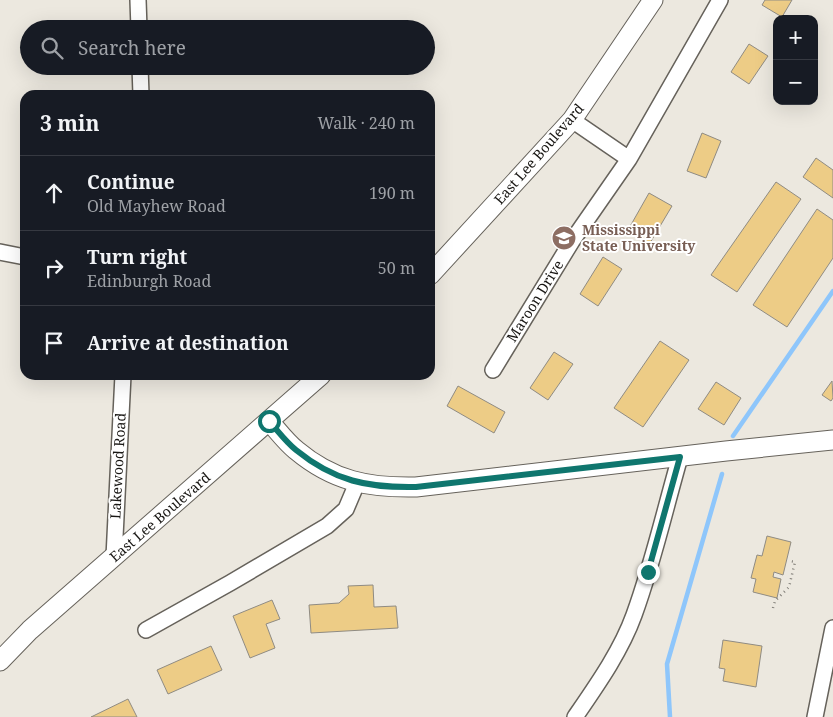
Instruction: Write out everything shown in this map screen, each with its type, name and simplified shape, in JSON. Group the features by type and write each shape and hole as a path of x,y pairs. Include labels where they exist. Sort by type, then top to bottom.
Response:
{"street":[{"path":"138,0 139,20"},
{"name":"East Lee Boulevard","path":"435,270 572,120 653,0"},
{"name":"Maroon Drive","path":"493,370 572,241 629,159 720,0"},
{"path":"140,75 141,90"},
{"path":"572,120 629,159"},
{"path":"0,252 20,256"},
{"name":"Lakewood Road","path":"114,557 123,380"},
{"name":"East Lee Boulevard","path":"0,661 30,630 315,380"},
{"path":"269,421 294,448 320,468 357,483 387,488 416,487 833,440"},
{"path":"576,717 614,655 634,616 680,457"},
{"path":"146,630 230,584 327,526 346,509 357,483"},
{"path":"815,717 833,628"}],"path":[{"path":"772,608 775,601 789,587 794,562 790,561"}],"building":[{"path":"765,0 792,0 783,15 779,15 762,5"},
{"path":"749,44 768,56 749,84 731,72"},
{"path":"702,133 721,141 706,178 687,171"},
{"path":"816,158 833,170 833,198 803,177"},
{"path":"776,182 801,199 737,292 711,275"},
{"path":"649,193 672,206 650,243 628,230"},
{"path":"817,209 833,220 833,258 787,327 753,305"},
{"path":"603,257 622,269 598,306 580,294"},
{"path":"660,341 689,360 643,427 614,408"},
{"path":"554,352 573,364 548,400 530,388"},
{"path":"832,381 833,398 831,401 822,395"},
{"path":"716,382 741,398 724,425 698,409"},
{"path":"458,386 505,412 494,433 447,406"},
{"path":"767,536 791,542 783,575 774,572 773,577 781,579 777,598 753,592 756,579 751,578 757,555 762,556"},
{"path":"373,585 374,607 396,606 398,628 311,633 309,605 339,603 349,594 348,586"},
{"path":"272,600 280,619 266,624 275,648 250,658 233,616"},
{"path":"723,640 762,646 756,687 723,681 725,669 719,668"},
{"path":"211,646 222,670 168,694 157,670"},
{"path":"128,699 137,717 91,717"}],"waterway":[{"path":"733,436 833,291"},
{"path":"670,717 667,664 722,474"}],"place":[{"name":"Mississippi State University","path":"564,238"}],"route":[{"path":"269,421 294,448 320,468 357,483 387,488 416,487 680,457 648,572"}]}
